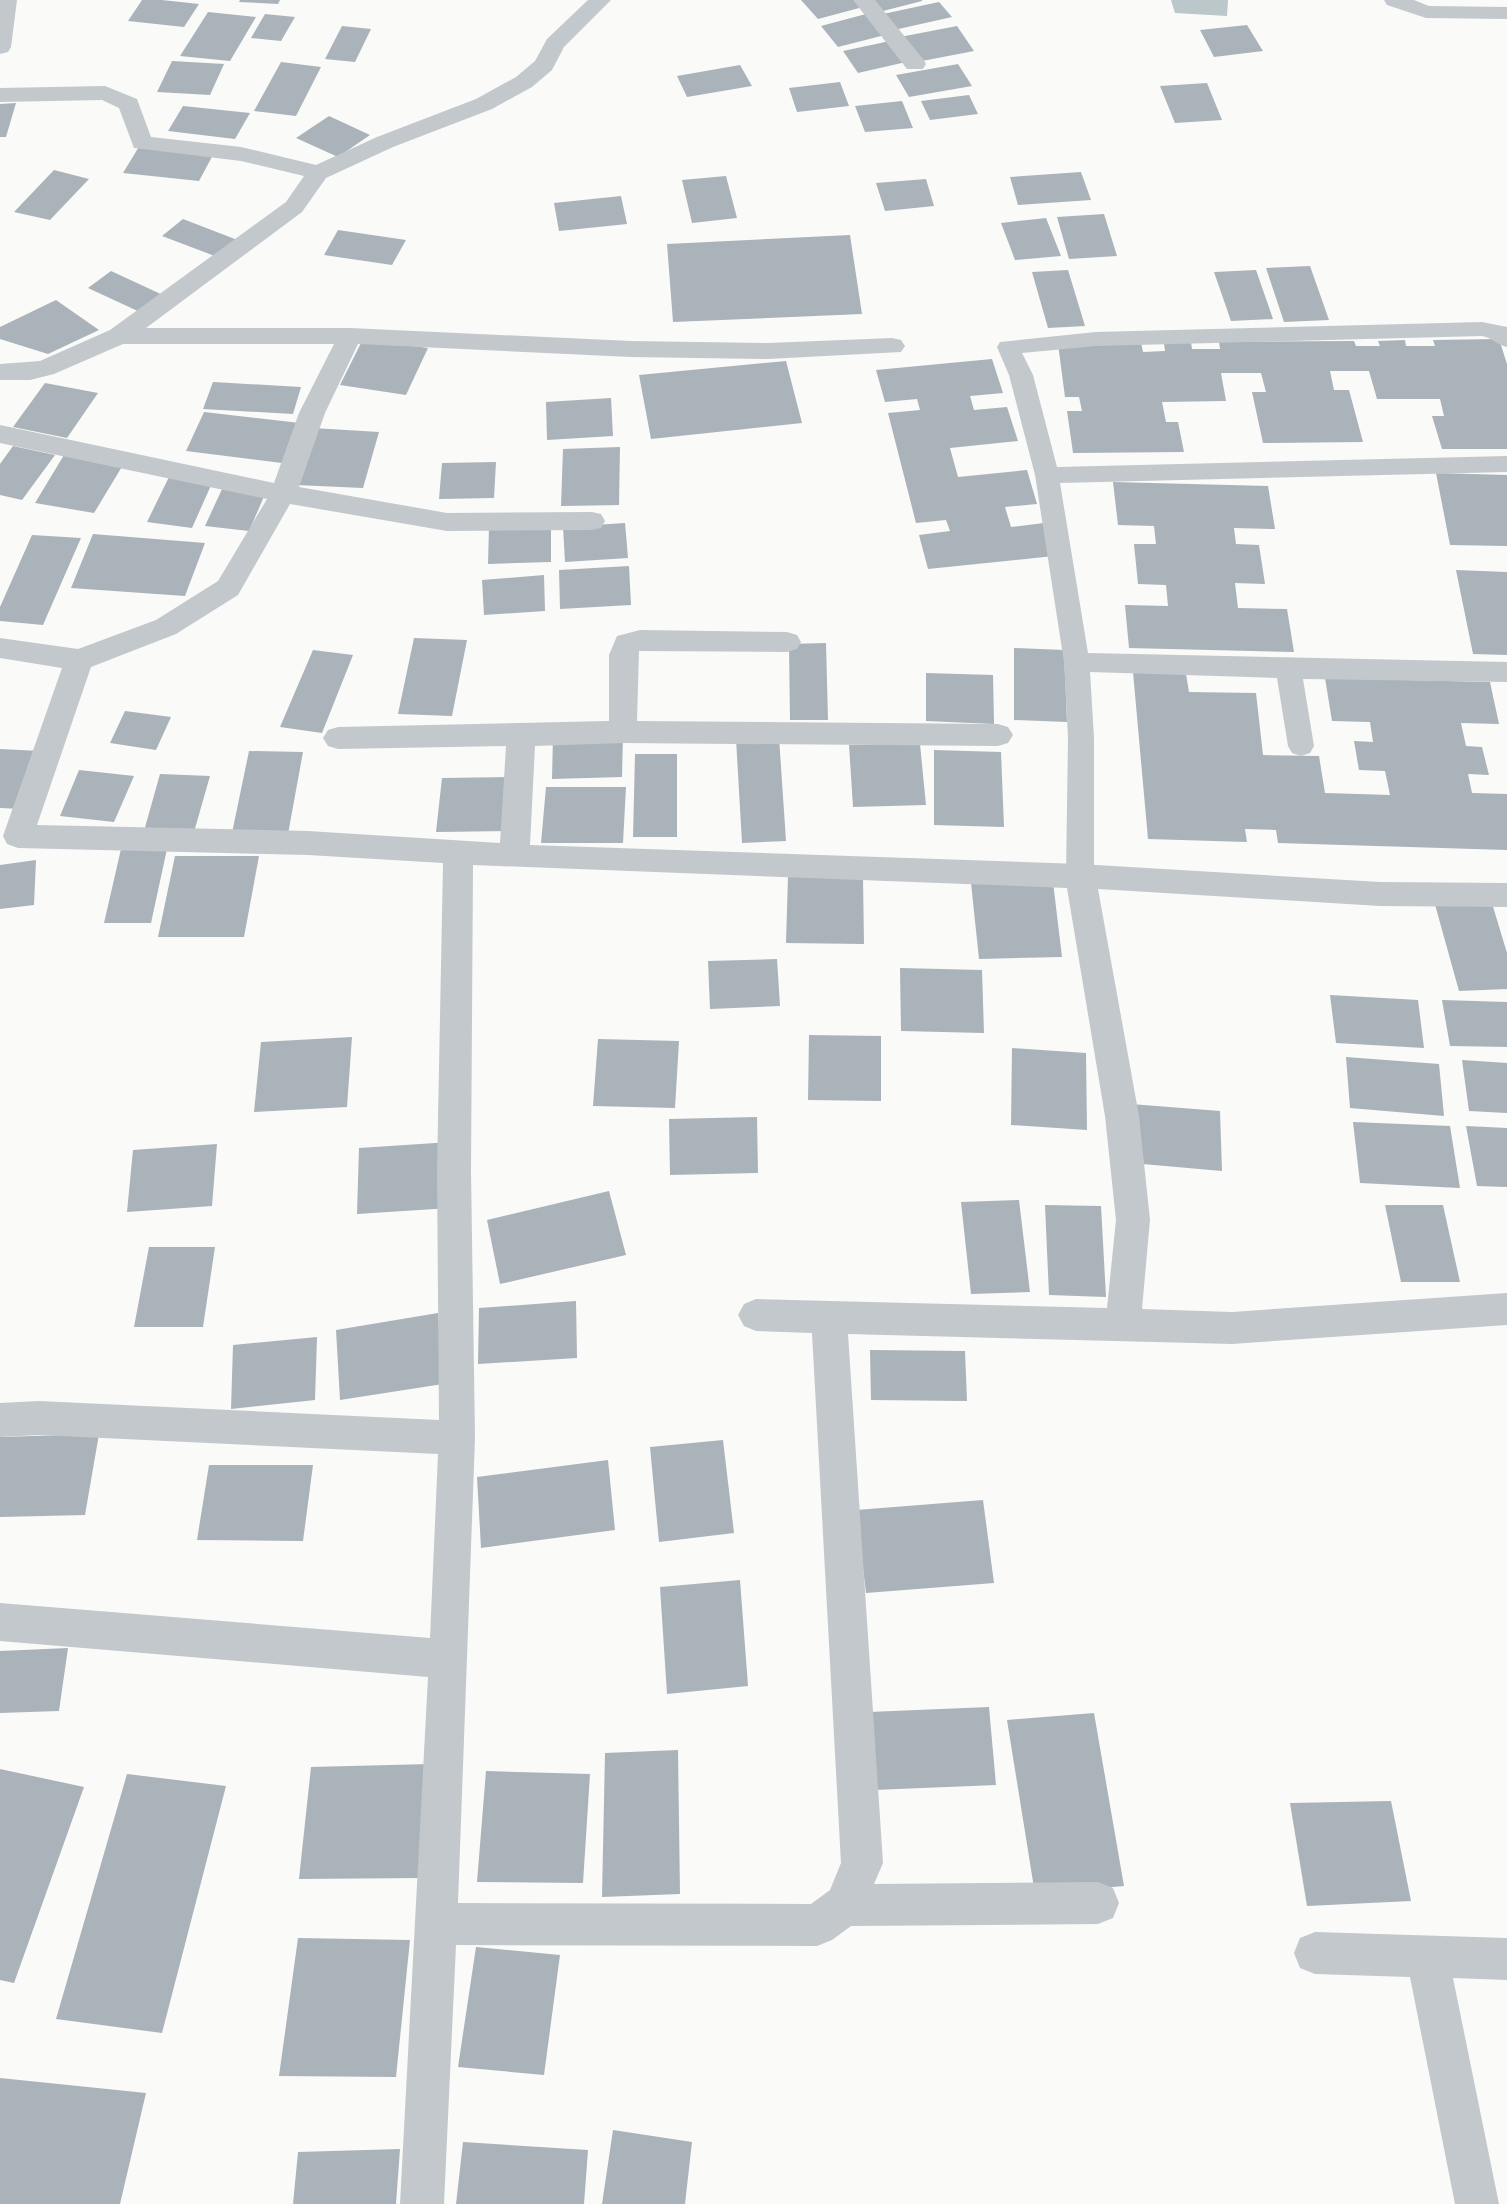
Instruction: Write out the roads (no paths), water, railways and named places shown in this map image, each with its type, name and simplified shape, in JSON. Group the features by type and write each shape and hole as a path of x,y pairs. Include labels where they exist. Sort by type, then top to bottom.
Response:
{"street":[{"path":"0,47 6,0"},
{"path":"0,372 12,374 72,359 119,336 294,207 318,173 386,142 484,104 524,82 544,65 555,44 600,0"},
{"path":"864,0 915,64"},
{"path":"1395,0 1426,12 1507,13"},
{"path":"0,95 105,93 129,104 142,142 241,154 318,173"},
{"path":"119,336 351,336 631,349 768,351 892,346"},
{"path":"0,648 79,660 166,627 228,588 283,494 312,413 351,336"},
{"path":"0,434 170,468 283,494 447,522 592,521"},
{"path":"623,732 623,656 627,643 640,640 787,642"},
{"path":"79,660 18,836 308,843 514,856 1080,876 1380,894 1507,895"},
{"path":"338,738 623,732 998,735"},
{"path":"514,856 521,735"},
{"path":"422,2204 449,1659 457,1438 454,1171 458,853"},
{"path":"1080,876 1122,1116 1133,1220 1123,1326"},
{"path":"756,1316 1232,1328 1507,1309"},
{"path":"436,1924 817,1925 845,1905 862,1863 829,1318"},
{"path":"0,1420 39,1418 457,1438"},
{"path":"0,1622 449,1659"},
{"path":"845,1905 1098,1903"},
{"path":"1315,1953 1507,1959"},
{"path":"1427,1955 1477,2204"}],"lane":[{"path":"1080,876 1081,738 1077,662 1047,475 1021,375 1008,347 1108,338 1471,329 1500,332 1507,340"},
{"path":"1047,475 1507,464"},
{"path":"1077,662 1288,669 1507,672"},
{"path":"1288,669 1301,746"}]}
